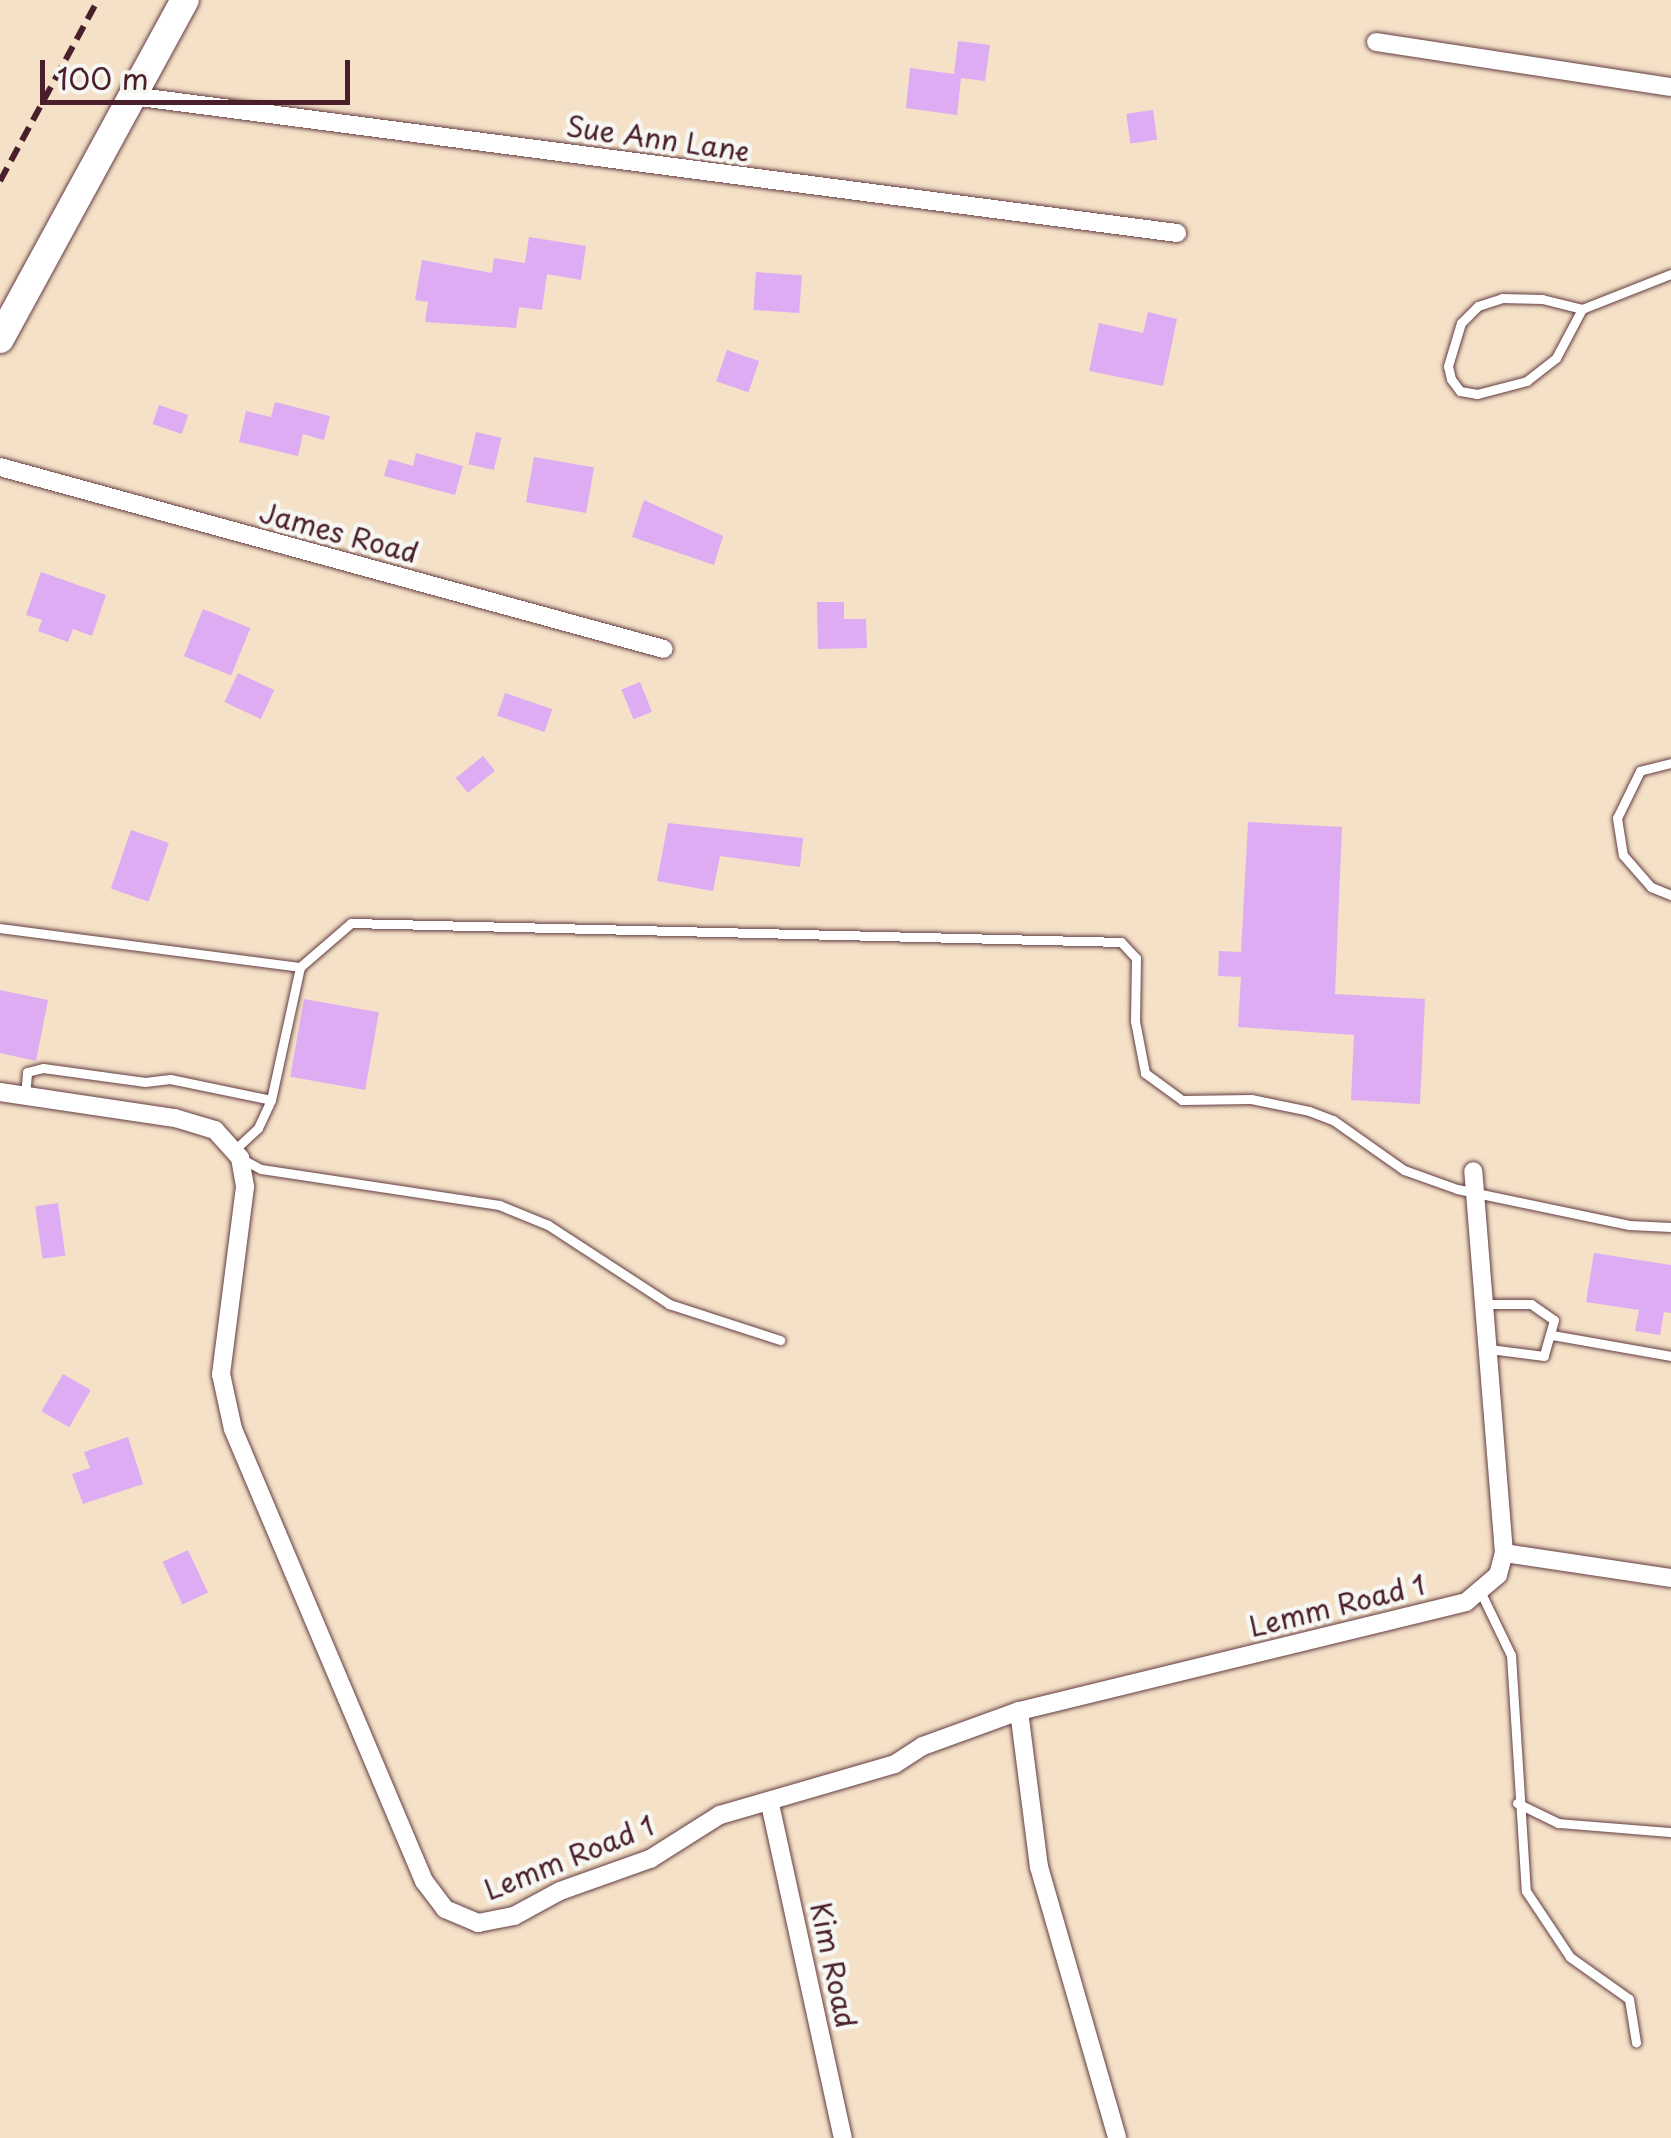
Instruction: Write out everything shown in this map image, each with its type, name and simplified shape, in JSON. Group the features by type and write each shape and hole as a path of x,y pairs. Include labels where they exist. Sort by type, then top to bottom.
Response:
{"main road":[{"path":"0,339 185,0"}],"street":[{"path":"1376,42 1671,87"},
{"name":"Sue Ann Lane","path":"132,96 1177,233"},
{"name":"James Road","path":"0,468 664,649"},
{"path":"0,1092 175,1118 215,1130 237,1154"},
{"name":"Lemm Road 1","path":"237,1154 246,1187 222,1348 225,1402 254,1486 433,1898 478,1923 514,1916 560,1891 650,1859 720,1814 770,1804 895,1764 923,1746 1019,1711 1466,1602 1480,1591"},
{"path":"1473,1171 1504,1553 1498,1575 1480,1591"},
{"path":"1504,1553 1671,1578"},
{"path":"1019,1711 1039,1866 1117,2138"},
{"name":"Kim Road","path":"770,1804 844,2138"}],"lane":[{"path":"1582,309 1556,358 1526,381 1477,394 1460,391 1451,380 1448,366 1457,334 1478,306 1502,298 1542,299 1582,309 1671,274"},
{"path":"1671,763 1640,771 1617,818 1623,855 1651,887 1671,894"},
{"path":"780,1340 681,1310 548,1225 499,1205 261,1169 237,1154 258,1128 271,1100 300,967 351,923 376,919 1121,942 1136,958 1135,1022 1145,1073 1156,1085 1182,1100 1251,1099 1309,1111 1404,1170 1475,1191 1629,1226 1671,1227"},
{"path":"0,928 300,967"},
{"path":"25,1096 27,1072 43,1068 145,1082 170,1079 271,1100"},
{"path":"1484,1304 1531,1304 1548,1312 1552,1334 1544,1356 1489,1349"},
{"path":"1552,1334 1671,1356"},
{"path":"1480,1591 1510,1654 1526,1891 1570,1957 1629,1999 1636,2042"},
{"path":"1517,1802 1558,1823 1671,1832"}],"building":[{"path":"958,41 990,45 985,81 961,78 957,115 906,108 910,68 954,74"},
{"path":"1153,110 1157,140 1130,143 1126,114"},
{"path":"529,237 586,246 581,280 547,274 542,310 519,307 516,328 425,322 428,302 415,300 422,260 492,273 494,258 525,263"},
{"path":"756,272 802,275 799,313 753,310"},
{"path":"1148,312 1177,319 1163,386 1089,371 1099,323 1143,333"},
{"path":"727,350 759,361 748,392 716,381"},
{"path":"275,402 330,416 324,440 303,434 298,456 239,442 246,411 271,417"},
{"path":"159,405 188,415 182,434 152,424"},
{"path":"476,432 501,438 494,470 469,464"},
{"path":"416,453 463,466 455,495 384,476 389,459 413,466"},
{"path":"534,457 594,468 586,513 526,502"},
{"path":"644,500 723,536 714,565 632,537"},
{"path":"41,572 106,595 92,636 73,629 68,642 38,631 42,620 26,615"},
{"path":"817,602 844,602 844,619 866,619 867,648 818,649"},
{"path":"203,609 250,628 231,675 184,656"},
{"path":"238,673 274,690 261,719 224,702"},
{"path":"640,682 652,712 633,719 621,689"},
{"path":"505,693 552,709 544,732 497,716"},
{"path":"483,756 495,771 468,793 456,778"},
{"path":"1248,822 1342,827 1335,994 1425,999 1420,1104 1351,1100 1354,1035 1238,1027 1241,977 1218,976 1219,951 1241,952"},
{"path":"668,823 803,838 800,867 720,856 713,891 657,881"},
{"path":"131,830 169,843 149,902 111,889"},
{"path":"0,990 48,1000 36,1061 0,1053"},
{"path":"304,999 379,1012 365,1090 290,1077"},
{"path":"58,1203 65,1255 43,1259 35,1206"},
{"path":"1594,1253 1671,1265 1671,1313 1664,1312 1660,1335 1635,1331 1639,1310 1586,1302"},
{"path":"63,1374 91,1390 69,1427 42,1411"},
{"path":"128,1437 143,1484 83,1504 72,1474 90,1468 84,1452"},
{"path":"188,1550 208,1593 182,1604 163,1562"}],"railway":[{"path":"0,181 98,0"}]}
